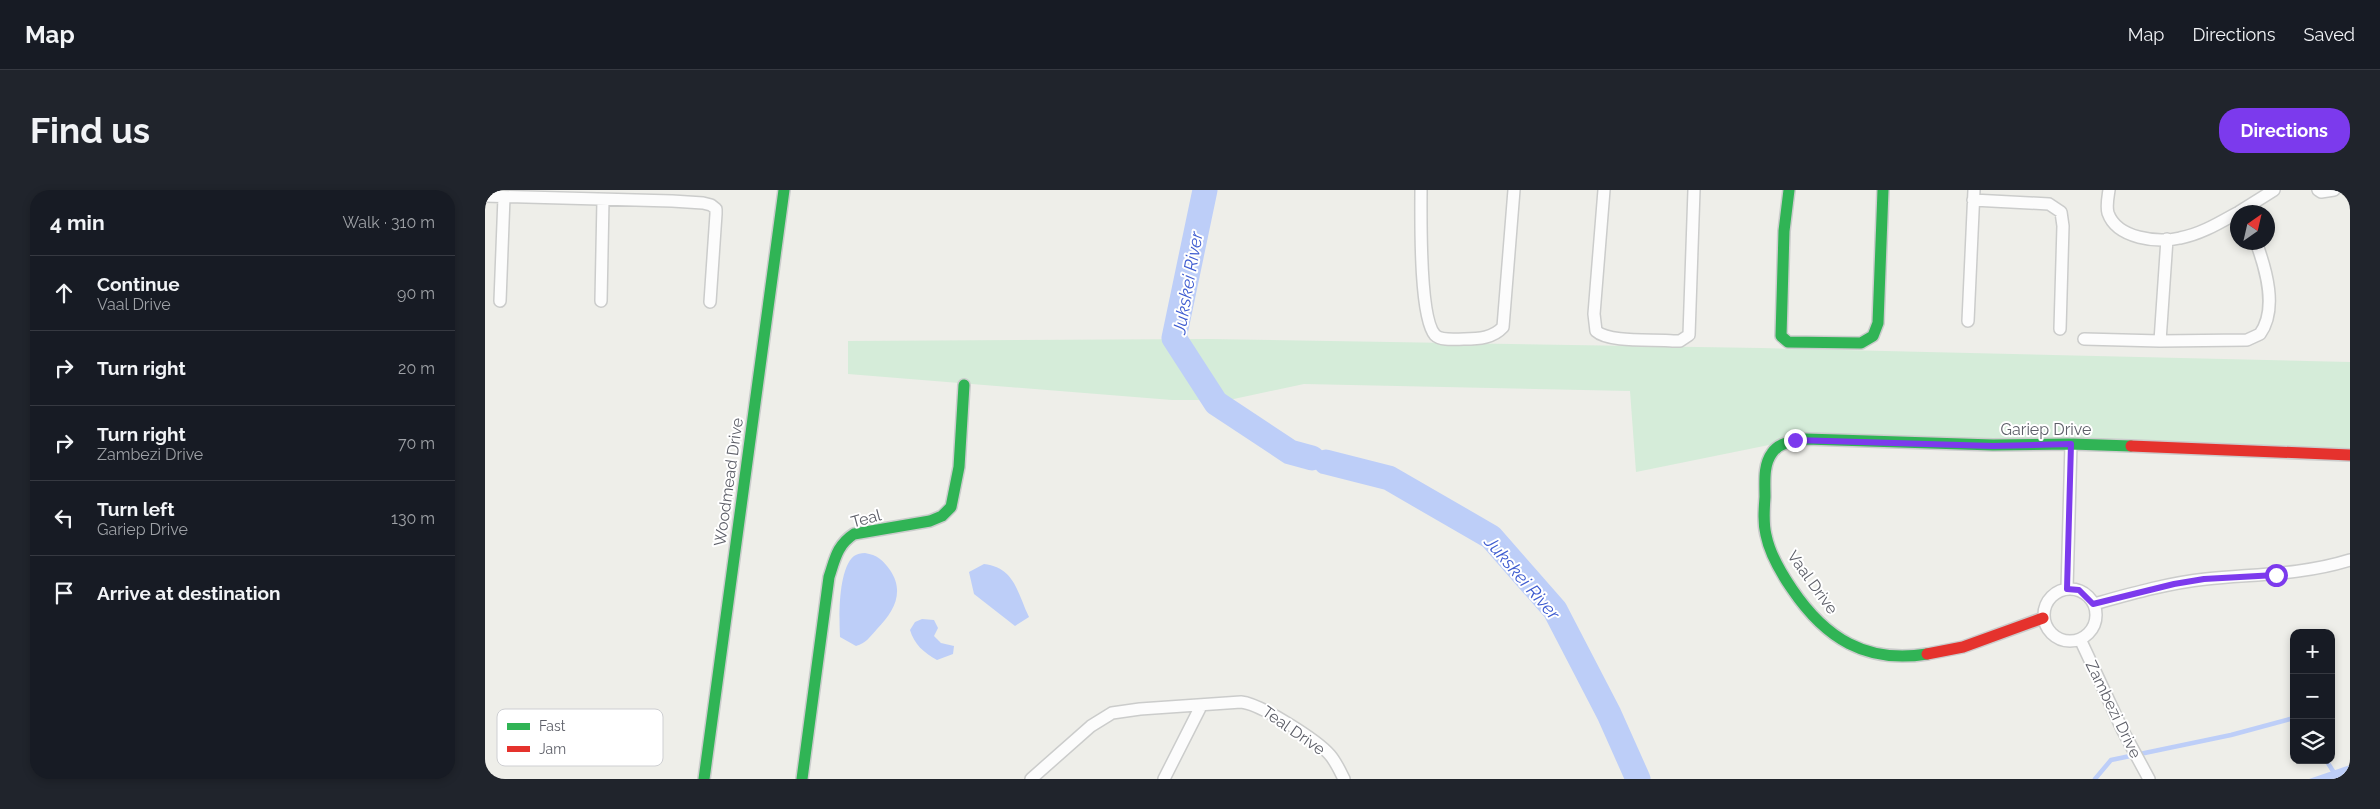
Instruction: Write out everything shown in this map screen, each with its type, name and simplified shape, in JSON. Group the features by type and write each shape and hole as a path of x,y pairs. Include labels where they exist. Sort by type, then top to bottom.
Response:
{"street":[{"name":"Woodmead Drive","path":"704,779 785,190"},
{"path":"1421,190 1421,263 1429,325 1435,335 1441,338 1474,339 1497,333 1503,327 1514,190"},
{"path":"1604,190 1594,314 1596,331 1601,336 1616,338 1673,341 1680,341 1689,335 1694,190"},
{"path":"1789,190 1784,231 1781,336 1788,342 1852,342 1870,340 1877,330 1883,190"},
{"path":"2109,190 2108,213 2115,224 2139,237 2179,238 2199,232 2230,217"},
{"path":"2251,205 2274,190"},
{"path":"2318,190 2332,192 2334,190"},
{"path":"485,196 572,195 603,200 672,195 703,203 716,209 710,302"},
{"path":"1968,321 1974,195 2049,204 2061,212 2063,226 2060,330"},
{"path":"500,301 504,197"},
{"path":"601,301 603,200"},
{"path":"2160,341 2167,239"},
{"path":"2084,339 2160,341 2247,340 2260,334 2268,318 2268,296 2265,270 2259,250"},
{"name":"Teal","path":"802,779 822,621 829,577 838,551 844,541 857,534 924,523 944,514 950,508 957,488 964,385"},
{"name":"Gariep Drive","path":"1774,449 1789,441 1805,440 1993,446 2071,444 2350,454"},
{"path":"2067,589 2071,444"},
{"name":"Vaal Drive","path":"1774,449 1770,453 1766,466 1765,523 1768,542 1780,567 1810,611 1819,622 1843,640 1876,654 1932,654 1980,642 2043,618"},
{"path":"2093,604 2174,584 2204,579 2295,573 2327,567 2350,560"},
{"path":"2067,589 2079,590 2093,604 2096,610 2091,631 2080,639 2071,641 2061,640 2052,635 2046,628 2043,618 2046,602 2052,595 2067,589"},
{"name":"Zambezi Drive","path":"2080,639 2123,731 2146,774"},
{"name":"Teal Drive","path":"1031,779 1104,716 1120,710 1241,702 1252,703 1267,710 1325,750 1335,762 1344,779"},
{"path":"1164,779 1201,706"}],"green space":[{"path":"1209,339 1761,348 2350,362 2350,454 1789,441 1636,472 1630,391 1304,384 1229,400 1172,400 848,374 848,341"}],"water":[{"path":"865,553 876,557 887,566 897,586 897,594 893,609 888,616 868,639 856,646 840,637 842,582 849,562 855,555"},
{"path":"984,564 994,566 1009,576 1018,590 1029,617 1015,626 974,594 969,572"},
{"path":"922,619 934,620 938,628 934,636 941,643 954,646 953,654 937,660 920,648 910,630 915,622"},
{"path":"2350,765 2350,779 2309,779"}],"waterway":[{"name":"Jukskei River","path":"1205,190 1174,338 1216,403 1290,452 1312,458"},
{"name":"Jukskei River","path":"1326,462 1389,478 1491,537 1555,610 1609,714 1638,779"},
{"path":"2095,779 2111,760 2231,735 2290,719"},
{"path":"2329,764 2338,779"}],"traffic: fast":[{"path":"704,779 784,190"},
{"path":"1789,190 1784,231 1781,336 1788,342 1861,343 1873,336 1878,323 1883,190"},
{"path":"802,779 829,577 835,558 840,548 854,534 930,521 942,516 951,507 959,467 964,385"},
{"path":"1927,654 1905,656 1885,655 1866,651 1849,644 1833,634 1805,606 1776,563 1770,550 1765,530 1765,474 1767,463 1775,449 1787,443 1806,439 1993,445 2071,444 2131,446"}],"traffic: jam":[{"path":"2131,446 2350,455"},
{"path":"1927,654 1963,647 2043,618"}],"route":[{"path":"1795,440 1889,441 1993,446 2071,444 2067,589 2079,590 2090,598 2093,604 2133,593 2204,579 2276,575"}]}
